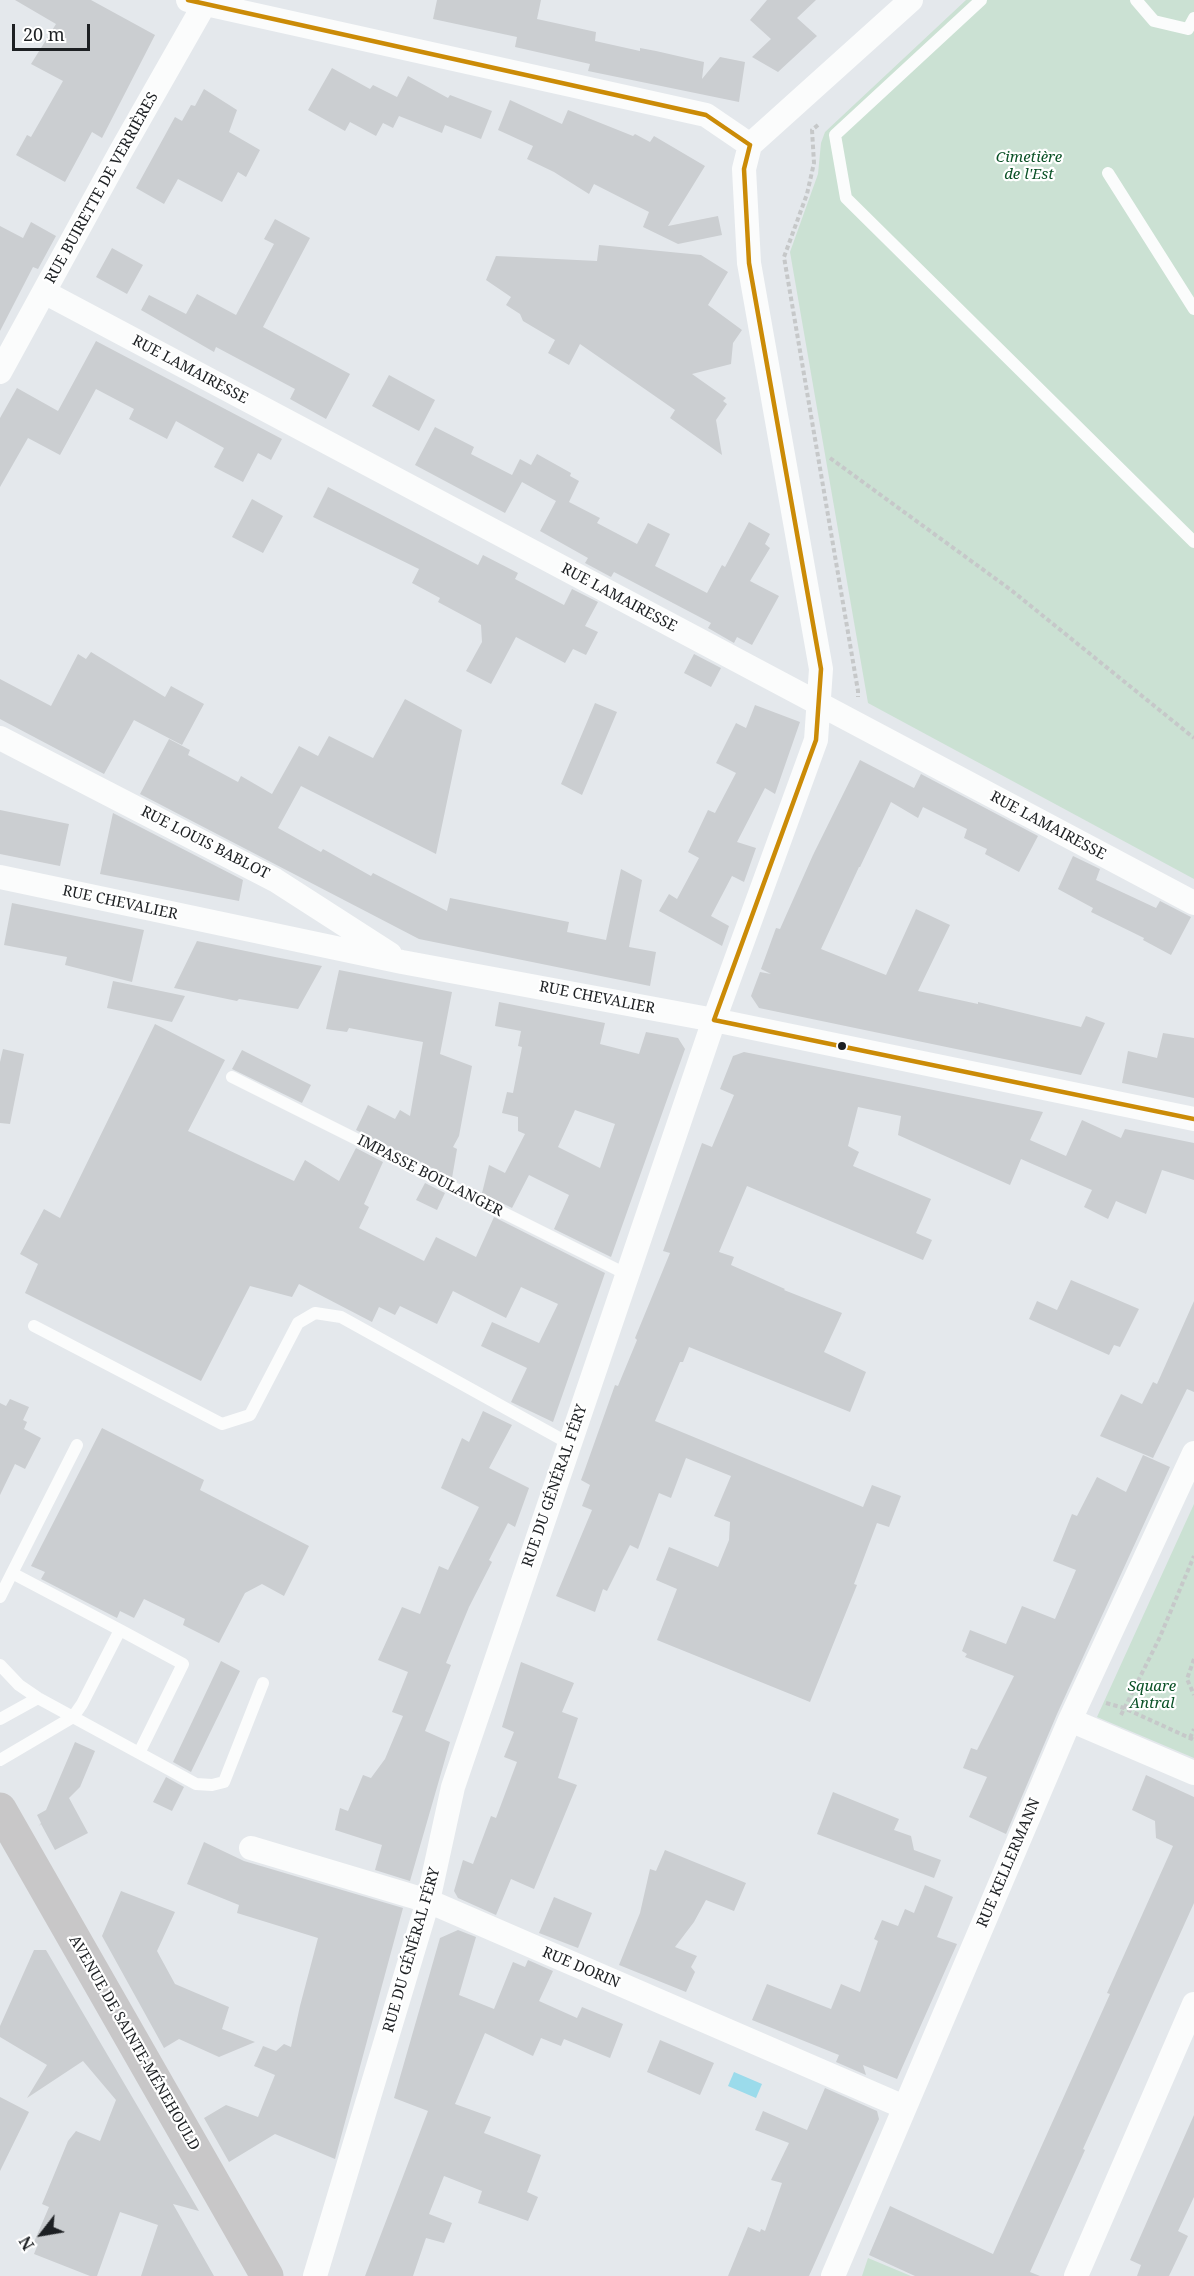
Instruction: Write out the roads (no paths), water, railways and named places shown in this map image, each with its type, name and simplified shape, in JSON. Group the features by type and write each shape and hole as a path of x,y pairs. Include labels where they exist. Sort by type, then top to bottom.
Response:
{"main road":[{"name":"AVENUE DE SAINTE-MÉNEHOULD","path":"0,1809 267,2276"}],"street":[{"path":"196,3 706,115 750,145 911,0"},
{"name":"RUE BUIRETTE DE VERRIÈRES","path":"0,372 121,151 196,3"},
{"name":"RUE DU GÉNÉRAL FÉRY","path":"315,2276 428,1901 453,1787 714,1020 816,740 821,669 749,263 744,169 750,145"},
{"name":"RUE LAMAIRESSE","path":"44,292 1194,903"},
{"name":"RUE LOUIS BABLOT","path":"0,738 275,880 402,962"},
{"name":"RUE CHEVALIER","path":"0,877 402,962 714,1020 1194,1119"},
{"name":"RUE KELLERMANN","path":"833,2276 1070,1720 1194,1453"},
{"path":"1070,1720 1194,1773"},
{"name":"RUE DORIN","path":"251,1848 428,1901 904,2107"},
{"path":"1076,2276 1187,2036 1194,2004"}],"lane":[{"path":"981,0 835,135 846,198 1194,542"},
{"path":"1136,0 1155,21 1192,26"},
{"path":"1108,173 1194,309"},
{"name":"IMPASSE BOULANGER","path":"232,1077 628,1275"},
{"path":"34,1326 222,1424 250,1415 298,1323 315,1313 341,1317 570,1444"},
{"path":"0,1597 77,1445"},
{"path":"12,1573 183,1664 139,1753"},
{"path":"0,1760 73,1717 120,1630"},
{"path":"0,1665 19,1685 38,1698 196,1784 212,1785 224,1782 263,1683"},
{"path":"0,1719 38,1698"}],"water":[{"path":"734,2072 762,2084 756,2098 728,2086"}],"park label":[{"name":"Cimetière de l'Est","path":"1029,166"},
{"name":"Square Antral","path":"1152,1696"}]}
